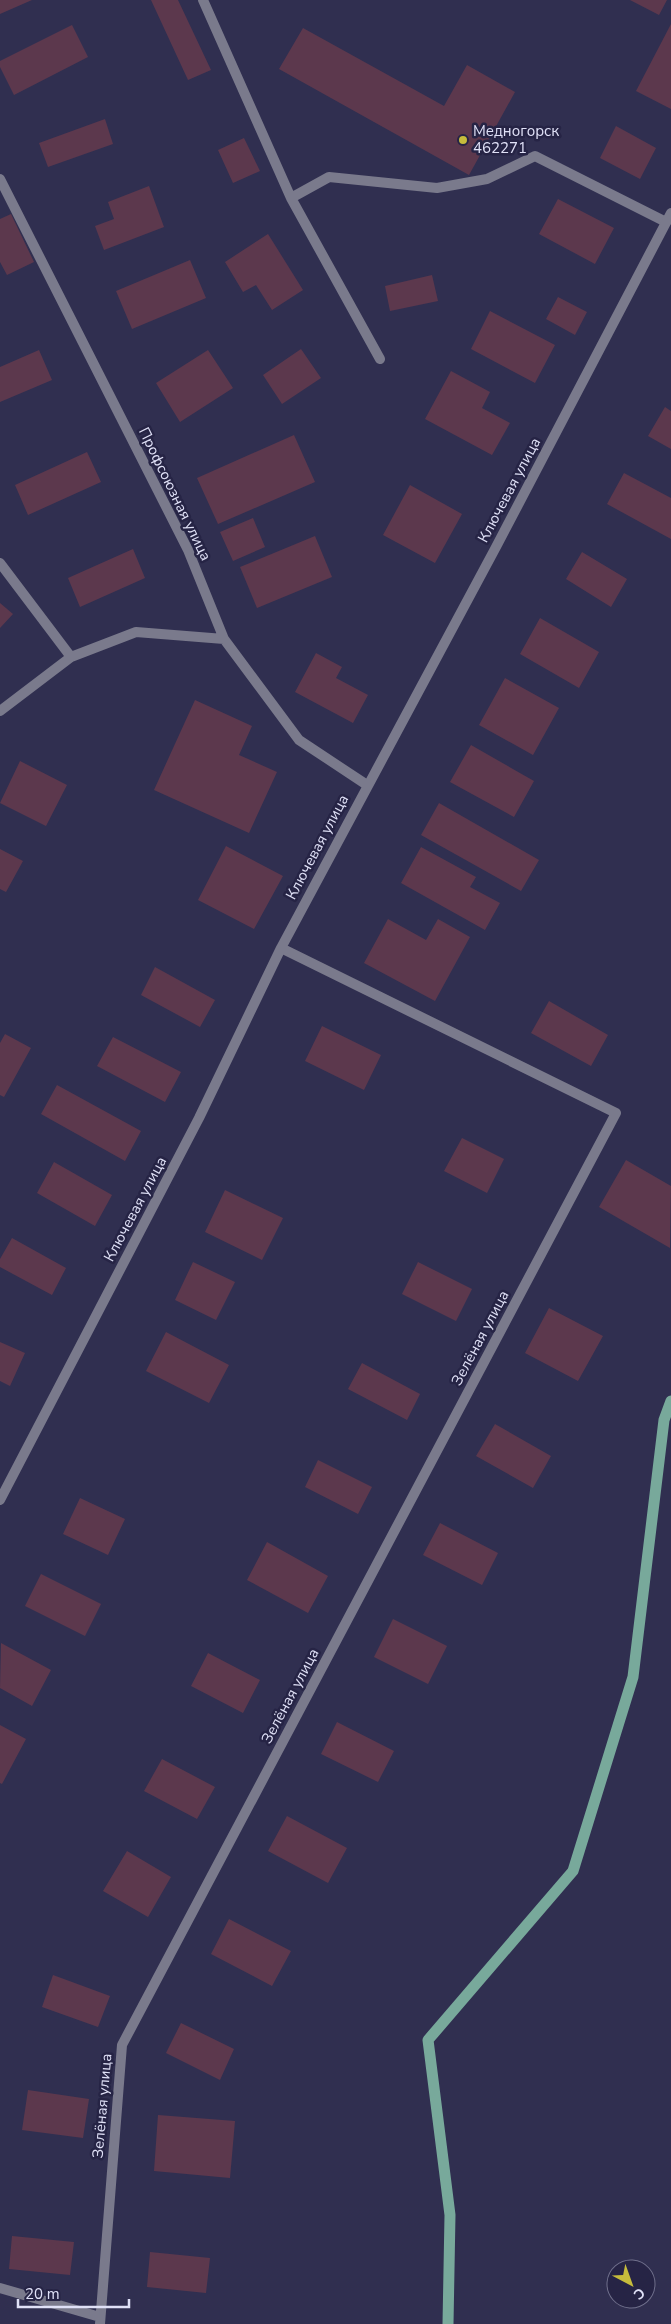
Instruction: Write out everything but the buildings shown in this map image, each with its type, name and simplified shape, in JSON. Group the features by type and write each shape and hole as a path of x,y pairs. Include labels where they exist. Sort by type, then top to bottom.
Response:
{"street":[{"path":"203,0 290,198 380,359"},
{"path":"290,198 329,176 438,188 486,179 536,156 668,218"},
{"name":"Профсоюзная улица","path":"0,179 188,550 224,639 299,740 367,785"},
{"name":"Ключевая улица","path":"0,1500 199,1118 281,948 496,547 668,218"},
{"path":"0,562 71,657"},
{"path":"0,711 71,657 136,632 224,639"},
{"name":"Зелёная улица","path":"100,2321 122,2045 616,1113 281,948"},
{"path":"0,2288 100,2321"}],"waterway":[{"path":"448,2324 450,2215 428,2040 573,1871 633,1677 664,1420 671,1401"}],"place":[{"name":"Медногорск 462271","path":"463,140"}]}
